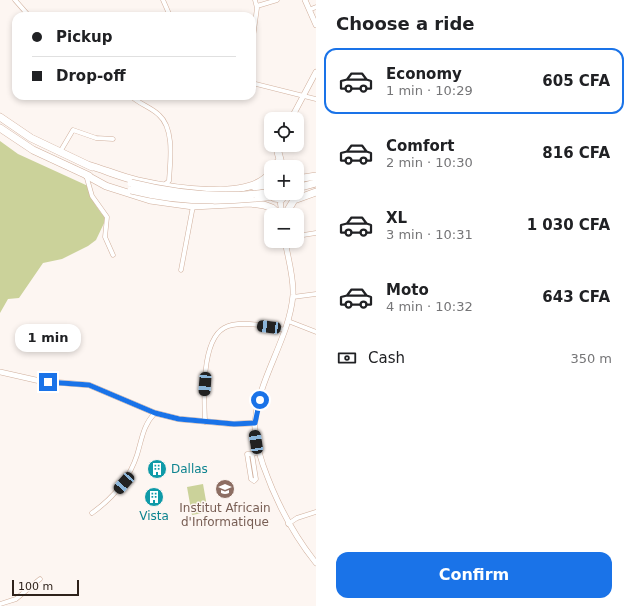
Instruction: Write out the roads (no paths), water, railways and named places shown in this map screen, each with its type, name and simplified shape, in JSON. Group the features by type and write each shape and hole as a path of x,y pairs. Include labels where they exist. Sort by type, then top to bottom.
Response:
{"highway":[{"path":"0,117 31,138 131,186 210,196 264,196"},
{"path":"0,128 33,150 106,186 130,194 154,201 193,206 250,204 268,206 272,208"},
{"path":"88,165 138,180 195,189 264,186"},
{"path":"86,175 131,186 164,197 205,201 252,200 264,198"},
{"path":"304,179 316,176"},
{"path":"248,187 260,182 264,178"},
{"path":"304,187 316,184"},
{"path":"304,191 316,188"},
{"path":"287,208 294,200 316,192"},
{"path":"304,194 308,194"},
{"path":"250,204 265,200"}],"street":[{"path":"15,0 26,12"},
{"path":"163,0 168,12"},
{"path":"255,0 258,6 256,19"},
{"path":"258,6 277,0"},
{"path":"305,0 316,25"},
{"path":"310,9 316,6"},
{"path":"295,112 316,72"},
{"path":"256,84 274,87 316,100"},
{"path":"137,100 159,114 167,128 169,142 169,181 164,185"},
{"path":"60,152 73,130 96,138 113,139"},
{"path":"86,175 92,196 107,217 106,237 113,255"},
{"path":"181,270 193,206"},
{"path":"304,235 316,233"},
{"path":"287,248 293,297 288,321 265,383 255,423 259,452 272,488 288,524 316,563"},
{"path":"293,297 316,294"},
{"path":"288,321 316,332"},
{"path":"205,422 204,397 210,346 217,333 224,328 242,325 264,326 285,330"},
{"path":"0,372 40,381 89,385 155,413 179,419 205,422 255,423"},
{"path":"92,513 104,504 124,483 137,456 144,429 148,420 155,413"},
{"path":"252,454 256,479 254,481 250,479 246,454 259,452"},
{"path":"288,524 297,518 316,512"},
{"path":"1,605 16,599 40,579"}],"place":[{"name":"Dallas","path":"157,469"},
{"name":"Institut Africain d'Informatique","path":"225,489"},
{"name":"Vista","path":"154,497"}]}
